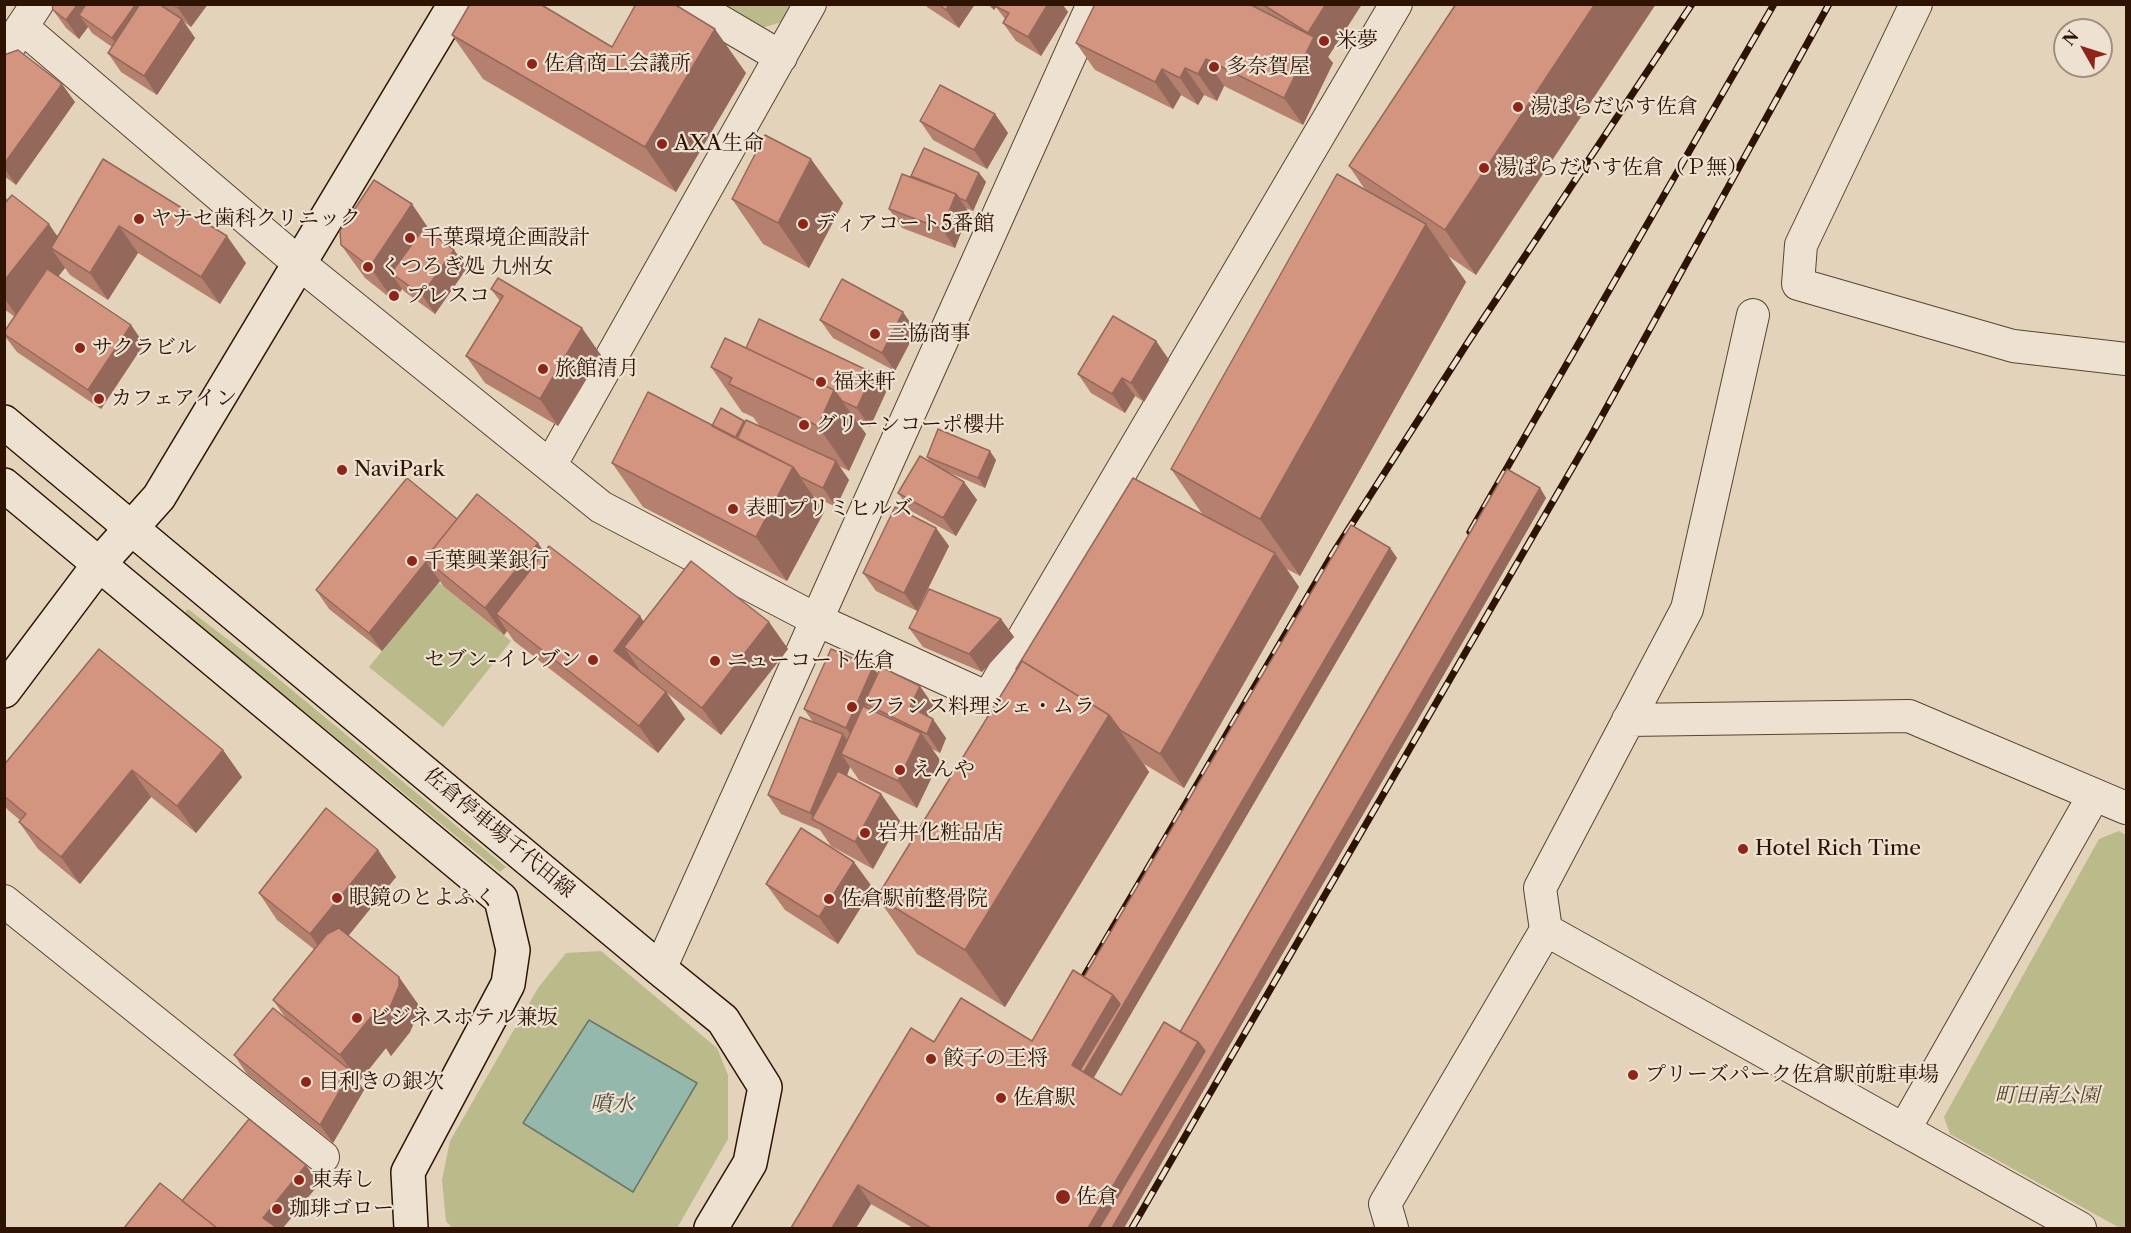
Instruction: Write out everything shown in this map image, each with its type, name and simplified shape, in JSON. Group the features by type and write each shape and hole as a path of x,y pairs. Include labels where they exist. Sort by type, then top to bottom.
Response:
{"main road":[{"path":"4,691 100,563 159,497 455,4"},
{"name":"佐倉停車場千代田線","path":"4,422 723,1020 765,1087 750,1163 711,1228"},
{"path":"4,485 501,899 513,950 508,984 408,1172 411,1228"}],"street":[{"path":"691,4 781,57"},
{"path":"550,466 810,4"},
{"path":"660,969 1094,4"},
{"path":"4,54 30,16 300,264 601,507 817,620 988,698 1396,4"},
{"path":"1916,4 1801,245 1798,284 2013,346 2127,358"},
{"path":"1392,1228 1385,1204 1546,930 1540,888 1687,609 1753,315"},
{"path":"1628,720 1909,716 2127,808"},
{"path":"1904,1130 2094,795"},
{"path":"4,901 323,1157"},
{"path":"1546,930 2080,1228"}],"green space":[{"path":"716,5 795,5 785,21 758,29"},
{"path":"438,582 511,641 443,727 369,667"},
{"path":"188,609 269,671 506,867 500,872 184,613"},
{"name":"町田南公園","path":"2119,831 2126,835 2126,1228 2120,1228 1950,1134 1944,1117 2099,839"},
{"path":"601,951 717,1048 728,1075 728,1139 677,1228 452,1228 446,1221 442,1180 450,1141 538,988 566,953"}],"water":[{"name":"噴水","path":"589,1020 697,1083 633,1192 523,1123"}],"building":[{"path":"52,4 78,4 66,20 53,10"},
{"path":"86,4 136,4 112,38 79,15"},
{"path":"140,4 159,4 182,19 144,76 108,53"},
{"path":"470,4 540,4 612,47 636,4 674,4 715,29 645,147 452,35"},
{"path":"938,4 949,4 946,10"},
{"path":"996,4 1048,4 1028,37 1003,23 1009,13 995,6"},
{"name":"多奈賀屋","path":"1095,4 1249,4 1314,37 1284,98 1206,59 1198,74 1185,68 1180,78 1162,69 1155,82 1076,43"},
{"path":"1262,4 1326,4 1308,33"},
{"path":"1456,4 1595,4 1445,230 1349,166"},
{"path":"18,50 62,84 4,164 4,55"},
{"path":"940,85 995,114 974,150 920,121"},
{"path":"765,135 811,159 778,223 732,199"},
{"path":"924,148 979,173 966,201 956,194 911,176"},
{"path":"103,159 227,236 201,277 119,226 90,273 51,248"},
{"path":"902,174 956,194 942,229 889,209"},
{"path":"1337,174 1426,224 1260,519 1171,469"},
{"path":"374,180 412,204 370,267 341,245 340,231"},
{"path":"12,195 49,224 4,281 4,204"},
{"path":"424,228 454,250 422,295 391,273"},
{"name":"サクラビル","path":"47,269 131,325 88,390 4,334"},
{"path":"498,278 582,328 540,399 466,356 503,296 491,289"},
{"path":"842,279 903,312 882,353 820,320"},
{"path":"1113,316 1156,341 1131,383 1122,378 1112,394 1078,374"},
{"path":"759,319 873,373 857,408 842,401 834,390 746,348"},
{"path":"725,338 834,390 818,426 729,384 732,378 711,367"},
{"path":"648,392 793,467 756,537 612,463"},
{"path":"721,408 744,421 735,438 712,426"},
{"path":"746,420 836,461 823,488 800,477 793,467 737,439"},
{"path":"938,429 990,451 978,478 927,457"},
{"path":"920,456 964,482 943,518 898,493"},
{"path":"1507,469 1540,488 1112,1228 1099,1228 1205,1051 1198,1042 1180,1032"},
{"name":"千葉興業銀行","path":"407,478 457,519 369,633 316,590"},
{"path":"1133,478 1275,553 1160,754 1120,730 1109,715 1022,661 1016,669"},
{"path":"477,494 538,543 485,608 425,559"},
{"path":"895,507 936,528 904,593 863,573"},
{"path":"1351,525 1390,548 1084,1072 1080,1070 1120,1004 1113,995 1084,977"},
{"name":"セブン-イレブン","path":"549,546 640,616 614,651 666,692 639,726 496,614"},
{"name":"ニューコート佐倉","path":"691,561 769,622 702,708 624,647"},
{"path":"929,589 1001,619 969,654 909,628"},
{"path":"99,649 223,750 177,806 132,770 61,857 19,822 26,814 4,796 4,765"},
{"path":"831,649 873,667 846,728 804,709"},
{"path":"1022,661 1109,715 965,950 877,897"},
{"path":"881,667 920,686 910,707 933,719 927,734 864,703"},
{"path":"863,706 921,733 898,781 841,754"},
{"path":"800,717 843,734 810,813 768,795"},
{"path":"838,771 881,794 855,842 812,819"},
{"path":"326,808 378,850 310,934 259,893"},
{"path":"801,828 854,862 819,917 766,884"},
{"path":"339,928 399,977 399,986 391,1005 372,1029 371,1017 340,1055 273,1000 327,934"},
{"name":"佐倉駅","path":"1073,970 1113,995 1072,1065 1121,1095 1164,1022 1198,1042 1088,1228 931,1228 858,1185 832,1228 791,1228 911,1028 934,1042 961,998 1032,1041"},
{"name":"目利きの銀次","path":"273,1008 351,1071 320,1125 234,1055"},
{"path":"249,1119 306,1165 263,1218 277,1228 217,1228 182,1201"},
{"path":"160,1183 217,1228 124,1228"}],"railway":[{"path":"1075,992 1332,555 1470,339 1692,4"},
{"path":"1470,532 1774,4"},
{"path":"1132,1228 1592,434 1829,4"}],"place":[{"name":"米夢","path":"1324,41"},
{"name":"佐倉商工会議所","path":"532,64"},
{"name":"多奈賀屋","path":"1214,67"},
{"name":"湯ぱらだいす佐倉","path":"1518,107"},
{"name":"AXA生命","path":"662,144"},
{"name":"湯ぱらだいす佐倉（Ｐ無）","path":"1484,168"},
{"name":"ヤナセ歯科クリニック","path":"139,219"},
{"name":"ディアコート5番館","path":"803,224"},
{"name":"千葉環境企画設計","path":"410,238"},
{"name":"くつろぎ処 九州女","path":"368,267"},
{"name":"プレスコ","path":"394,296"},
{"name":"三協商事","path":"875,334"},
{"name":"サクラビル","path":"80,348"},
{"name":"旅館清月","path":"543,369"},
{"name":"福来軒","path":"821,382"},
{"name":"カフェアイン","path":"99,399"},
{"name":"グリーンコーポ櫻井","path":"804,425"},
{"name":"NaviPark","path":"342,470"},
{"name":"表町プリミヒルズ","path":"733,509"},
{"name":"千葉興業銀行","path":"412,561"},
{"name":"セブン-イレブン","path":"593,660"},
{"name":"ニューコート佐倉","path":"715,661"},
{"name":"フランス料理シェ・ムラ","path":"852,707"},
{"name":"えんや","path":"900,770"},
{"name":"岩井化粧品店","path":"865,833"},
{"name":"Hotel Rich Time","path":"1743,849"},
{"name":"眼鏡のとよふく","path":"337,898"},
{"name":"佐倉駅前整骨院","path":"829,899"},
{"name":"ビジネスホテル兼坂","path":"357,1018"},
{"name":"餃子の王将","path":"931,1059"},
{"name":"プリーズパーク佐倉駅前駐車場","path":"1633,1075"},
{"name":"目利きの銀次","path":"306,1082"},
{"name":"佐倉駅","path":"1001,1098"},
{"name":"東寿し","path":"299,1180"},
{"name":"佐倉","path":"1063,1197"},
{"name":"珈琲ゴロー","path":"277,1209"}]}
